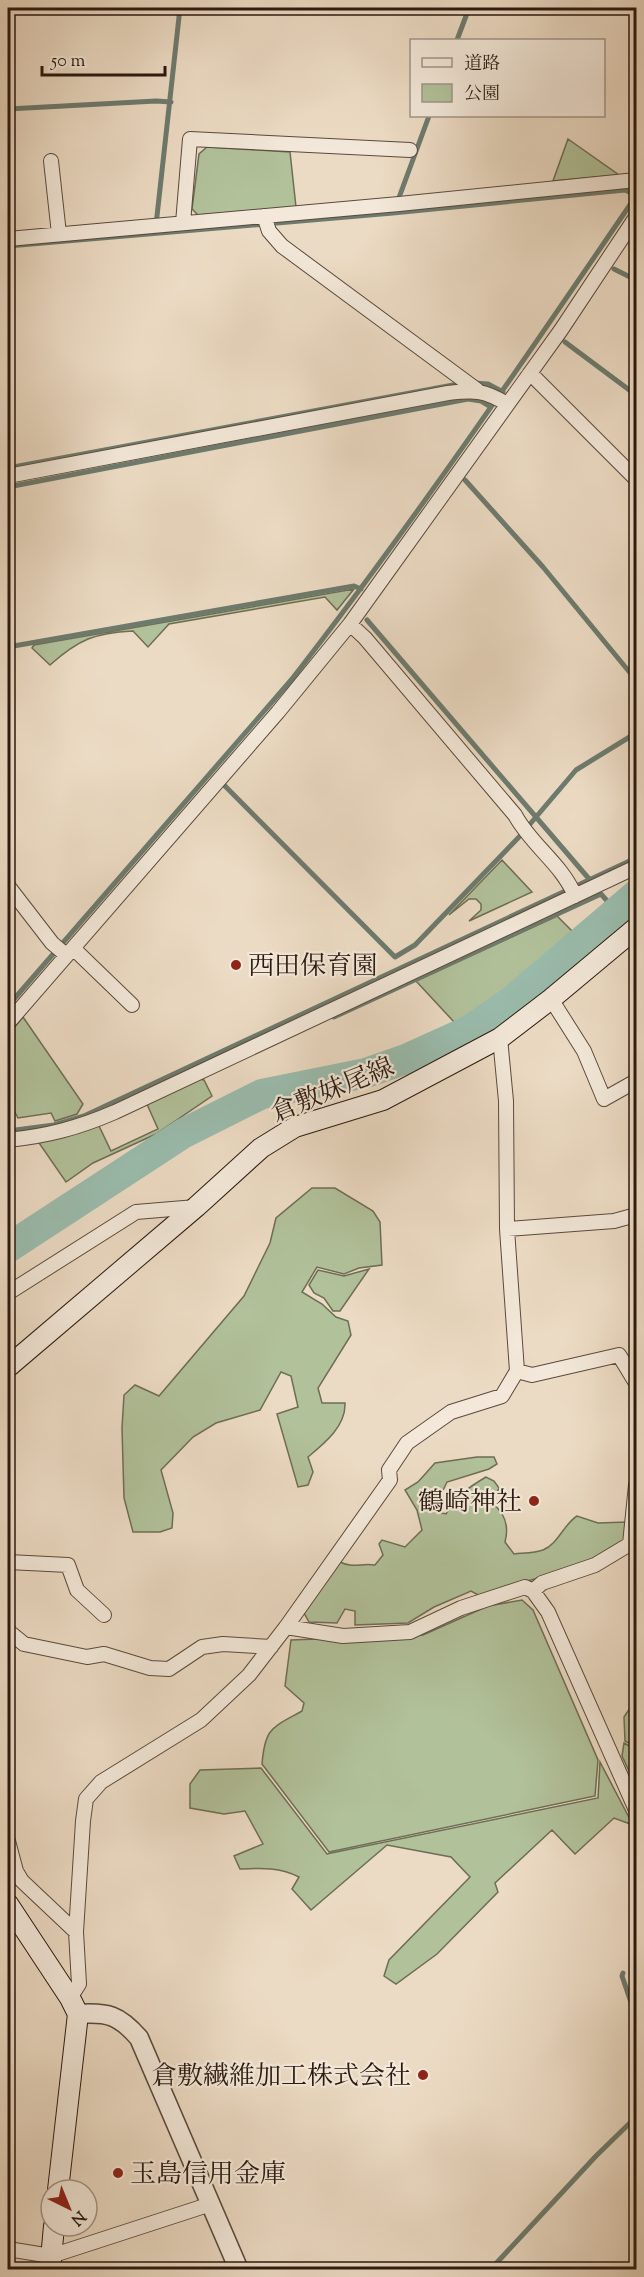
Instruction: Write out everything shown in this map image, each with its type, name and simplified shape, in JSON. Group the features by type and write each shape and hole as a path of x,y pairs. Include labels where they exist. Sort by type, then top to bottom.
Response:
{"main road":[{"name":"倉敷妹尾線","path":"8,1367 196,1207 261,1148 295,1127 383,1100 500,1038 636,928"},
{"path":"8,1904 74,2006 59,2178"},
{"path":"50,2263 53,2238"}],"street":[{"path":"183,223 190,139 410,150"},
{"path":"51,161 59,234"},
{"path":"8,239 396,205 636,180"},
{"path":"264,216 269,231 282,246 477,390 500,400"},
{"path":"8,1023 278,712 350,624 500,400 530,373 636,217"},
{"path":"530,373 636,479"},
{"path":"8,476 436,395 477,390"},
{"path":"350,624 365,638 515,815 525,830 563,873 573,891"},
{"path":"8,1140 54,1134 105,1116 573,891 636,867"},
{"path":"8,886 52,943 70,952 132,1005"},
{"path":"550,999 584,1051 603,1099 636,1081"},
{"path":"239,2270 139,2038 114,2016 74,2006 79,1984 76,1932 86,1799 101,1782 201,1720 249,1675 390,1480 389,1470 407,1443 451,1412 502,1396 517,1371 507,1229 506,1101 500,1038"},
{"path":"8,1293 136,1212 196,1207"},
{"path":"507,1229 614,1221 636,1215"},
{"path":"517,1371 532,1375 619,1355 636,1383"},
{"path":"533,1591 542,1583 595,1565 630,1544 636,1485"},
{"path":"8,1562 68,1565 77,1590 104,1615"},
{"path":"285,1627 343,1636 410,1632 472,1605 525,1587 533,1591 548,1612 636,1810"},
{"path":"8,1631 24,1644 87,1658 104,1654 150,1668 169,1669 202,1647 223,1644 271,1647"},
{"path":"8,1840 16,1871 22,1881 76,1932"},
{"path":"8,2249 50,2263 210,2204"}],"green space":[{"path":"568,139 619,175 553,181"},
{"path":"207,147 290,152 296,207 198,215 192,209 199,154"},
{"path":"354,589 337,610 325,597 169,624 148,647 133,631 98,636 79,643 50,665 32,648 34,645"},
{"path":"502,860 532,892 469,921 481,910 481,904 476,899 469,899 449,915"},
{"path":"557,916 573,932 500,995 455,1023 416,981"},
{"path":"23,1017 83,1104 77,1114 55,1121 51,1113 18,1118 8,1099 8,1035"},
{"path":"199,1079 204,1080 212,1096 156,1134 93,1163 66,1182 37,1140 98,1124 111,1151 158,1129 146,1102"},
{"path":"312,1188 335,1188 373,1211 380,1222 382,1265 359,1268 344,1274 317,1267 302,1292 322,1304 336,1317 348,1321 351,1335 318,1388 322,1403 345,1403 338,1427 308,1457 313,1472 308,1485 298,1487 277,1414 298,1407 291,1376 281,1372 260,1410 216,1423 193,1437 161,1470 173,1513 172,1528 160,1532 133,1532 124,1498 122,1428 124,1395 135,1385 159,1396 244,1296 270,1243 276,1218"},
{"path":"369,1269 340,1311 333,1311 324,1298 314,1293 309,1285 318,1270 344,1276"},
{"path":"494,1457 497,1464 489,1469 447,1482 433,1511 446,1514 463,1493 486,1477 494,1481 499,1488 492,1503 503,1516 506,1526 505,1542 514,1554 536,1552 548,1547 577,1516 598,1523 627,1522 627,1539 579,1568 531,1580 482,1597 471,1591 434,1607 408,1623 355,1625 355,1611 345,1609 337,1623 309,1622 303,1611 338,1561 352,1565 375,1565 383,1555 379,1544 382,1540 405,1547 422,1530 417,1510 405,1490 418,1482 435,1463"},
{"path":"522,1600 533,1610 598,1760 595,1796 329,1852 262,1764 268,1735 277,1725 302,1711 304,1703 285,1686 291,1640 423,1635 488,1606"},
{"path":"636,1699 636,1747 625,1741 624,1717"},
{"path":"624,1743 636,1750 636,1786 622,1756"},
{"path":"600,1762 633,1825 614,1818 575,1854 552,1830 495,1883 498,1892 437,1954 396,1984 384,1976 389,1960 470,1877 451,1857 387,1845 311,1910 292,1889 299,1877 278,1870 240,1869 234,1856 263,1844 245,1811 224,1814 190,1808 190,1784 200,1770 261,1768 327,1854 598,1798"}],"waterway":[{"path":"156,225 180,8"},
{"path":"457,39 469,8"},
{"path":"8,109 171,102"},
{"path":"397,203 429,117"},
{"path":"8,246 393,213 625,190 636,195"},
{"path":"8,1006 292,679 425,501 636,196"},
{"path":"614,269 636,280"},
{"path":"565,342 636,395"},
{"path":"8,468 464,383"},
{"path":"474,383 488,384 503,392"},
{"path":"8,487 468,399 481,401 491,407"},
{"path":"465,480 543,567 636,680"},
{"path":"8,647 354,586 361,589"},
{"path":"367,620 590,880"},
{"path":"224,785 395,957 415,945 519,837 576,770 636,733"},
{"path":"8,1131 54,1125 84,1116 636,858"},
{"path":"334,1017 601,894 617,912"},
{"path":"8,1248 184,1133 262,1094 366,1073 406,1059 468,1031 509,1003 636,895"},
{"path":"623,1973 622,1976 636,2017"},
{"path":"490,2270 596,2156 636,2117"}],"place":[{"name":"西田保育園","path":"236,965"},
{"name":"鶴崎神社","path":"534,1501"},
{"name":"倉敷繊維加工株式会社","path":"423,2075"},
{"name":"玉島信用金庫","path":"118,2173"}]}
